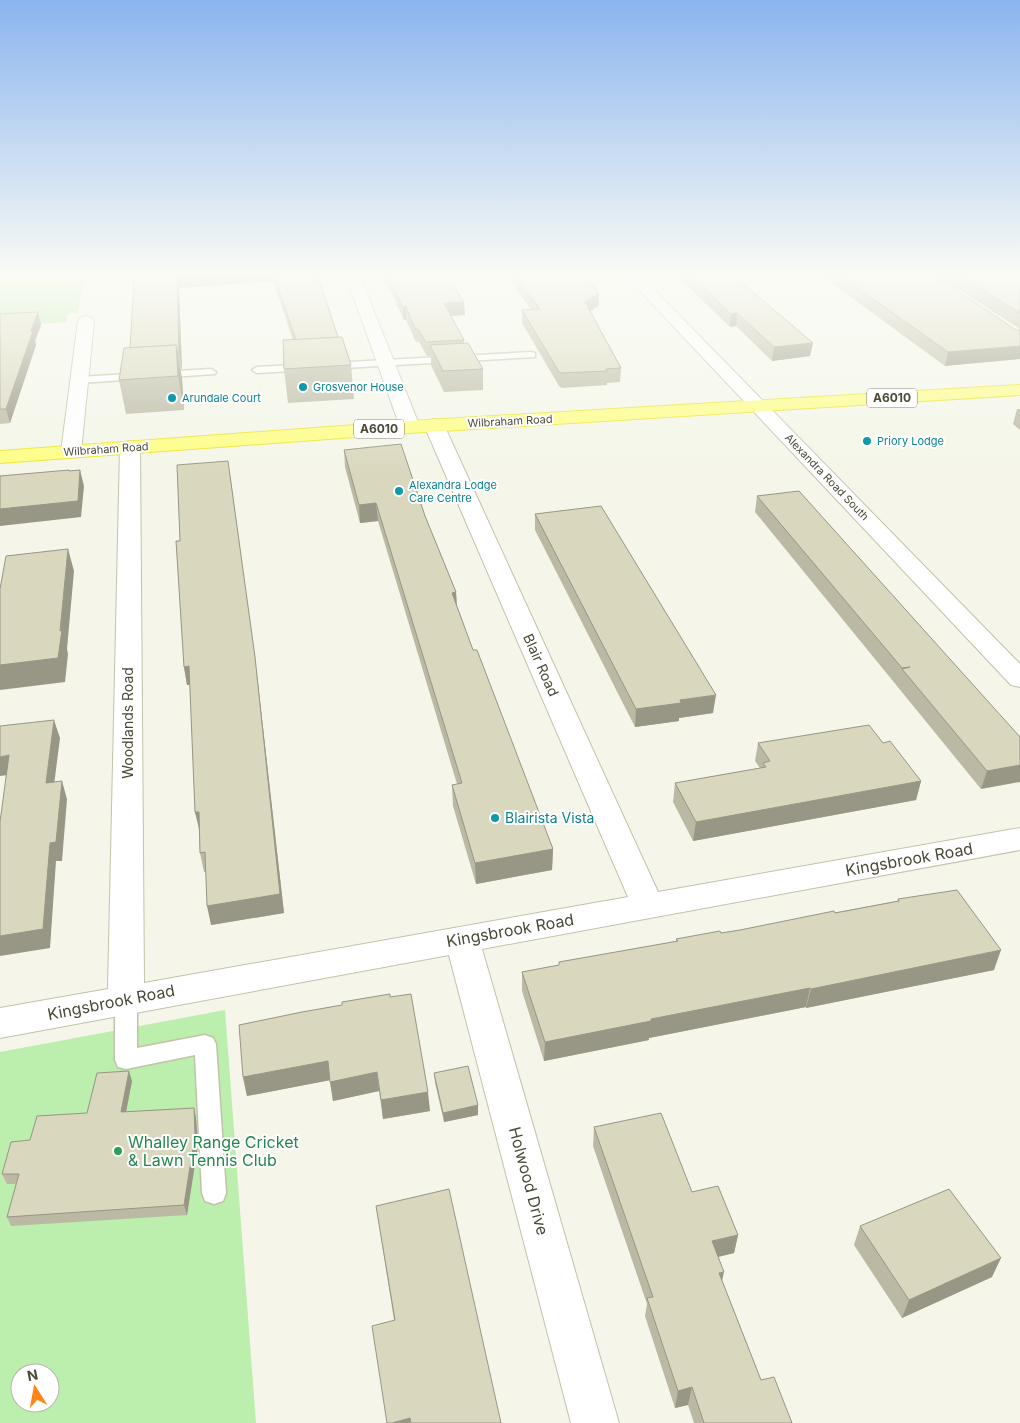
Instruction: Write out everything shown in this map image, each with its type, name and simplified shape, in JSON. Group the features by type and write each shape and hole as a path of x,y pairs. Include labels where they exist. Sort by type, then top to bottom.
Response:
{"highway":[{"name":"Wilbraham Road","path":"0,457 422,426 1020,390"}],"street":[{"path":"71,452 83,342"},
{"name":"Blair Road","path":"378,342 386,363 422,426 648,906"},
{"name":"Alexandra Road South","path":"697,342 1020,679"},
{"name":"Woodlands Road","path":"126,999 130,447"},
{"name":"Kingsbrook Road","path":"0,1023 1020,839"},
{"name":"Holwood Drive","path":"462,939 595,1423"}],"lane":[{"path":"257,370 531,355"},
{"path":"79,380 211,372"},
{"path":"126,999 126,1060 205,1044 214,1193"}],"green space":[{"name":"Whalley Range Cricket & Lawn Tennis Club","path":"225,1010 256,1423 0,1423 0,1052"}],"building":[{"path":"0,342 29,342 6,409 0,409"},
{"path":"130,342 179,342 179,355 176,345 130,348"},
{"path":"283,342 344,342 351,365 284,369"},
{"path":"541,342 607,342 621,368 606,369 607,371 559,372"},
{"path":"769,342 813,343 774,347"},
{"path":"934,342 1020,342 1020,346 948,352"},
{"path":"468,343 483,369 443,371 430,345"},
{"path":"176,345 178,376 119,380 124,348"},
{"path":"401,444 425,516 456,592 452,593 473,650 477,650 553,849 475,863 452,785 462,783 376,503 359,505 344,450"},
{"path":"228,461 255,657 280,894 207,906 205,852 200,853 199,812 195,812 189,666 184,667 176,541 180,541 177,465"},
{"path":"80,470 78,501 0,509 0,476"},
{"path":"799,491 1020,737 1020,765 987,771 902,669 910,667 902,668 757,496"},
{"path":"601,506 716,695 680,700 681,703 636,709 535,514"},
{"path":"68,549 58,658 0,665 0,589 6,556"},
{"path":"54,720 46,783 62,781 56,842 50,843 43,929 0,936 0,822 9,755 0,757 0,726"},
{"path":"869,725 883,743 890,741 921,781 696,822 675,783 766,767 763,763 770,761 758,743"},
{"path":"957,890 1001,950 811,989 651,1019 651,1021 545,1042 522,972 559,965 559,962 678,941 676,939 720,931 721,933 740,930 834,911 835,913 899,901 898,899"},
{"path":"390,994 390,997 411,994 428,1092 381,1100 377,1072 330,1082 328,1061 243,1077 239,1025 342,1005 342,1002"},
{"path":"468,1066 478,1105 443,1113 434,1073"},
{"path":"129,1071 121,1112 194,1108 195,1135 184,1205 7,1217 19,1174 2,1174 11,1142 30,1140 37,1116 87,1113 97,1073"},
{"path":"661,1113 692,1192 718,1186 738,1235 712,1241 724,1272 719,1273 761,1380 774,1377 792,1423 704,1423 692,1387 678,1391 647,1298 653,1297 594,1127"},
{"path":"449,1189 501,1423 411,1423 410,1418 387,1423 372,1326 395,1320 376,1206"},
{"path":"949,1189 1001,1258 909,1300 860,1226"}],"place":[{"name":"Grosvenor House","path":"303,387"},
{"name":"Arundale Court","path":"172,398"},
{"name":"Priory Lodge","path":"867,441"},
{"name":"Alexandra Lodge Care Centre","path":"399,491"},
{"name":"Blairista Vista","path":"495,818"},
{"name":"Whalley Range Cricket & Lawn Tennis Club","path":"118,1151"}]}
